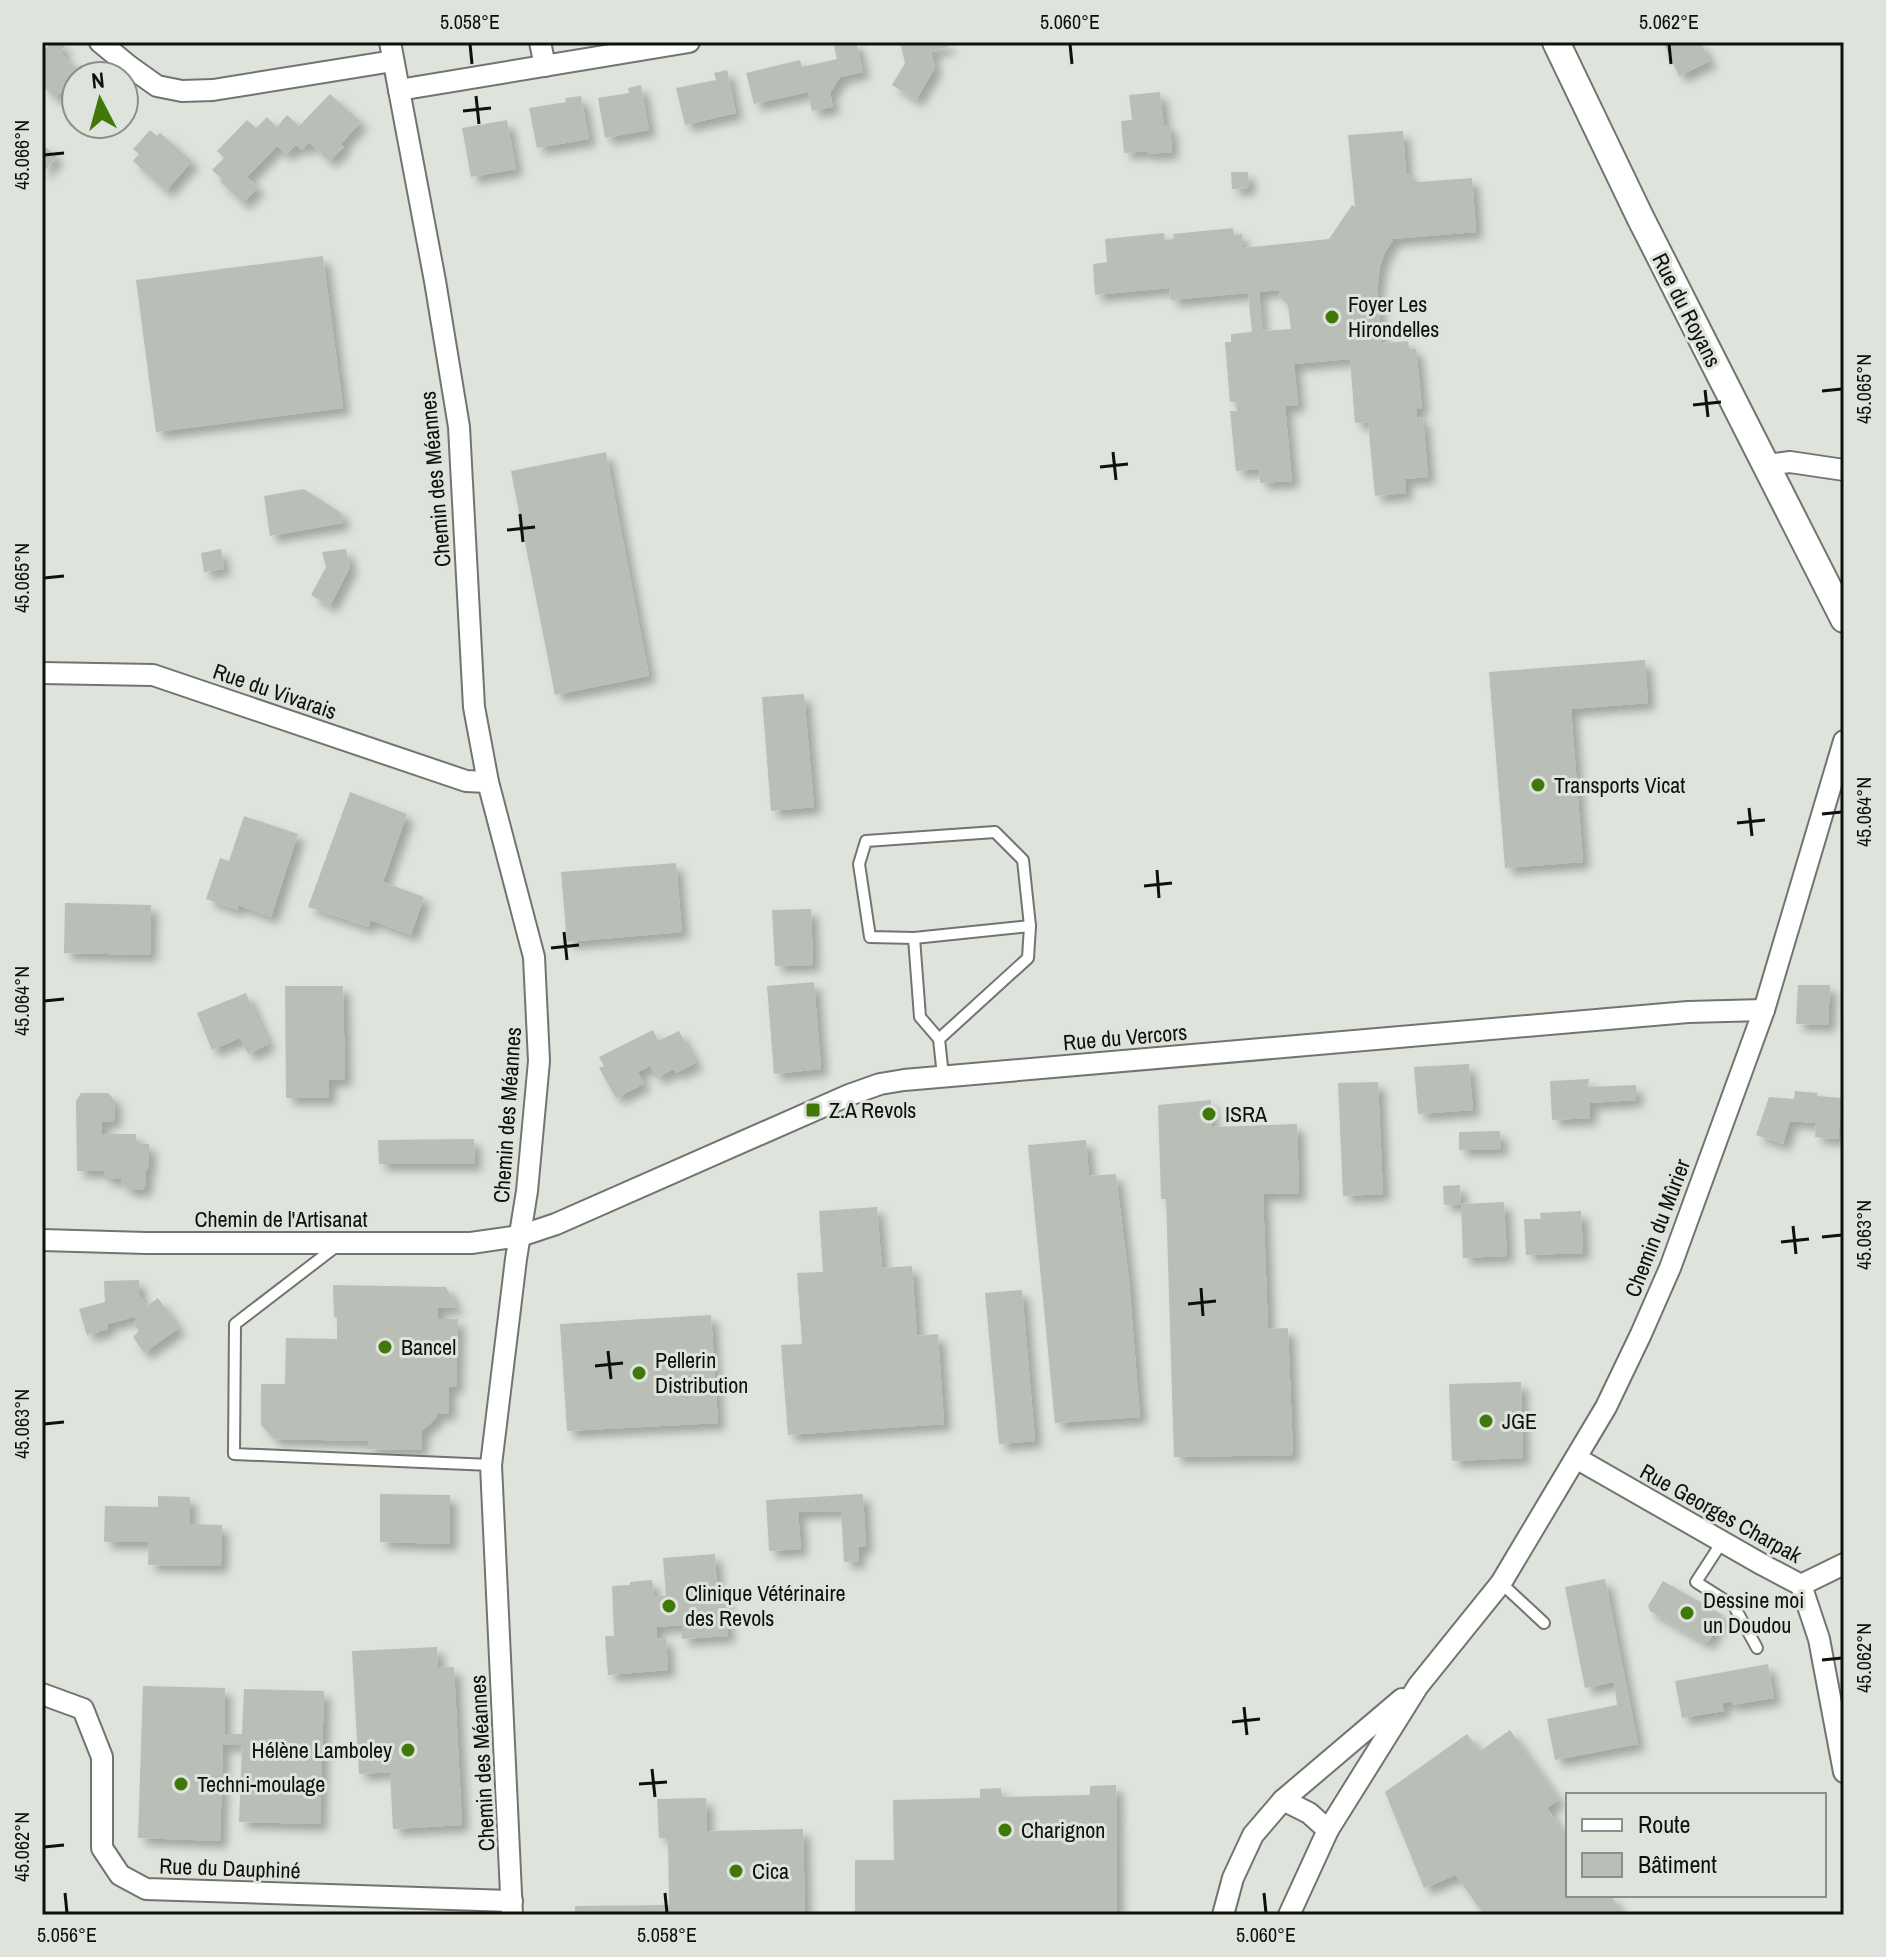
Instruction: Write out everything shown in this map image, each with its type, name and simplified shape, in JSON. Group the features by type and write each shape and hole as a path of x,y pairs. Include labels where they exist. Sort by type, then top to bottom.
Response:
{"street":[{"path":"100,42 157,86 182,91 213,90 392,51"},
{"path":"540,42 545,66"},
{"path":"399,90 689,42"},
{"name":"Rue du Royans","path":"1556,42 1640,217 1844,619"},
{"name":"Chemin des Méannes","path":"392,51 459,427 474,707 488,782 534,957 539,1061 527,1191 491,1465 512,1908"},
{"path":"1766,465 1790,462 1844,470"},
{"name":"Rue du Vivarais","path":"42,673 153,675 466,781 488,782"},
{"name":"Chemin du Mûrier","path":"1289,1915 1328,1830 1418,1686 1501,1583 1606,1407 1670,1268 1764,1010 1844,741"},
{"name":"Rue du Vercors","path":"520,1236 556,1224 880,1084 943,1076 1672,1014 1764,1010"},
{"name":"Chemin de l'Artisanat","path":"42,1240 471,1243 520,1236"},
{"name":"Rue Georges Charpak","path":"1576,1458 1801,1585 1819,1639 1844,1772"},
{"path":"1801,1585 1844,1564"},
{"name":"Chemin du Mûrier","path":"1223,1915 1233,1878 1253,1835 1283,1800 1418,1686"},
{"name":"Rue du Dauphiné","path":"42,1694 83,1709 102,1757 102,1848 120,1875 146,1889 512,1908"},
{"path":"1283,1800 1309,1813 1328,1830"}],"lane":[{"path":"939,1039 1028,958 1030,926 1023,860 995,832 866,841 859,864 870,937 914,938 1030,926"},
{"path":"914,938 920,1017 939,1039 943,1076"},
{"path":"340,1244 235,1324 234,1454 491,1465"},
{"path":"1722,1542 1696,1582 1734,1606 1757,1648"},
{"path":"1501,1583 1544,1623"}],"building":[{"path":"52,42 60,42 65,47 60,52 68,60 60,60 60,93 55,98 42,85 42,52"},
{"path":"856,42 863,72 840,77 830,93 833,107 812,111 808,92 754,104 746,73 800,60 802,67 837,59 834,46"},
{"path":"900,42 947,42 948,47 931,51 935,68 916,100 892,85 905,63"},
{"path":"1663,42 1700,42 1710,61 1679,76"},
{"path":"727,70 736,113 685,125 676,88 716,80 714,73"},
{"path":"641,85 649,130 605,138 598,98 629,93 628,88"},
{"path":"1160,92 1164,126 1170,125 1172,152 1124,153 1121,121 1132,120 1129,95"},
{"path":"330,94 361,122 341,144 344,147 329,161 309,142 302,150 296,145 286,155 277,146 247,177 258,187 243,203 212,170 224,158 217,151 247,120 256,128 267,117 277,127 287,115 299,126"},
{"path":"581,96 589,139 537,148 529,108 566,102 565,98"},
{"path":"507,120 516,169 471,177 462,128"},
{"path":"150,130 157,136 160,133 192,161 166,191 133,161 139,154 133,149"},
{"name":"Foyer Les Hirondelles","path":"1403,131 1406,173 1418,182 1472,178 1476,232 1392,239 1380,266 1377,291 1382,343 1408,341 1409,349 1416,349 1422,408 1416,409 1417,418 1423,417 1428,477 1405,479 1406,493 1375,496 1368,422 1355,423 1350,359 1294,364 1298,405 1285,406 1292,481 1260,483 1259,469 1236,471 1230,411 1237,411 1236,402 1230,402 1225,342 1231,342 1231,334 1252,332 1248,293 1171,300 1169,288 1095,295 1093,264 1107,262 1105,239 1164,233 1165,240 1174,239 1173,234 1233,228 1234,235 1242,234 1243,248 1329,239 1352,205 1355,207 1348,135","holes":["1279,290 1280,297 1288,305 1291,329 1262,331 1259,292"]},
{"path":"42,144 57,157 42,173"},
{"path":"1231,172 1248,172 1249,188 1232,189"},
{"path":"323,256 343,408 156,432 136,280"},
{"path":"606,452 649,676 555,695 511,471"},
{"path":"304,489 341,513 343,523 270,536 264,496"},
{"path":"221,549 224,569 204,572 201,553"},
{"path":"346,549 350,567 330,606 311,595 326,567 322,552"},
{"name":"Transports Vicat","path":"1645,660 1648,703 1571,709 1583,862 1505,868 1489,672"},
{"path":"804,694 814,807 771,811 762,697"},
{"path":"350,792 407,814 383,882 424,897 411,935 371,920 368,927 308,907"},
{"path":"244,816 298,834 271,917 238,905 237,910 206,899 220,858 229,861"},
{"path":"676,863 682,932 567,942 561,872"},
{"path":"65,903 151,905 150,955 64,953"},
{"path":"811,909 813,965 775,966 772,910"},
{"path":"814,982 821,1069 774,1074 767,986"},
{"path":"1798,985 1830,985 1828,1025 1796,1024"},
{"path":"285,986 343,986 345,1079 329,1080 329,1098 286,1098"},
{"path":"246,993 269,1044 248,1054 240,1038 212,1050 197,1013"},
{"path":"653,1030 658,1041 679,1031 696,1063 656,1078 650,1066 638,1072 644,1084 616,1098 599,1068 604,1066 599,1057"},
{"path":"1469,1064 1473,1110 1418,1114 1414,1067"},
{"path":"1589,1079 1588,1087 1636,1085 1636,1100 1590,1103 1590,1118 1552,1120 1550,1081"},
{"path":"1378,1082 1383,1194 1343,1196 1338,1083"},
{"path":"1795,1091 1842,1098 1838,1139 1815,1137 1816,1123 1790,1121 1783,1144 1756,1135 1769,1097 1794,1099"},
{"path":"81,1093 108,1093 115,1101 114,1121 102,1122 102,1134 136,1134 137,1143 149,1144 149,1165 143,1190 130,1190 121,1184 121,1179 104,1179 104,1171 77,1171 76,1101"},
{"path":"1211,1100 1212,1127 1297,1124 1299,1194 1263,1194 1268,1329 1288,1328 1293,1455 1174,1457 1166,1199 1161,1199 1158,1105"},
{"path":"1500,1131 1501,1149 1459,1150 1459,1132"},
{"path":"474,1139 475,1164 379,1164 378,1140"},
{"path":"1086,1140 1089,1176 1116,1174 1129,1281 1140,1417 1055,1423 1028,1145"},
{"path":"1460,1185 1461,1204 1444,1205 1443,1186"},
{"path":"1504,1202 1507,1256 1463,1258 1461,1204"},
{"path":"877,1207 882,1268 912,1266 917,1336 938,1334 944,1424 788,1435 781,1345 802,1344 797,1273 823,1272 819,1211"},
{"path":"1581,1211 1583,1253 1526,1255 1524,1219 1541,1219 1540,1213"},
{"path":"139,1280 139,1295 147,1306 158,1298 179,1328 144,1353 133,1337 139,1331 133,1323 137,1320 134,1317 107,1324 108,1329 87,1335 79,1309 105,1302 104,1281"},
{"path":"333,1285 446,1287 457,1308 438,1308 438,1319 458,1319 456,1387 449,1387 449,1414 437,1413 437,1417 422,1431 421,1450 368,1449 368,1441 274,1439 261,1425 261,1384 285,1384 286,1338 337,1339"},
{"path":"1022,1290 1035,1441 999,1444 985,1293"},
{"name":"Pellerin Distribution","path":"711,1315 718,1423 567,1431 560,1324"},
{"name":"JGE","path":"1521,1382 1523,1458 1452,1461 1449,1384"},
{"path":"380,1494 450,1495 450,1544 380,1542"},
{"path":"863,1494 866,1547 858,1547 859,1561 844,1562 841,1511 798,1512 801,1549 769,1551 766,1500"},
{"path":"158,1496 190,1497 190,1524 222,1525 221,1566 148,1565 149,1542 104,1542 105,1506 158,1507"},
{"name":"Clinique Vétérinaire des Revols","path":"715,1554 717,1591 713,1591 713,1597 725,1597 728,1636 682,1639 682,1625 656,1627 657,1639 666,1638 668,1670 608,1675 605,1636 614,1636 612,1586 652,1580 654,1596 666,1596 663,1558"},
{"path":"1605,1579 1638,1744 1555,1760 1547,1719 1617,1705 1614,1682 1585,1688 1565,1587"},
{"name":"Dessine moi un Doudou","path":"1663,1581 1723,1615 1709,1641 1704,1642 1650,1611 1648,1606"},
{"name":"Hélène Lamboley","path":"437,1647 438,1668 454,1667 462,1825 393,1829 390,1772 359,1774 352,1651"},
{"path":"1768,1664 1774,1698 1732,1705 1732,1701 1722,1703 1724,1711 1682,1718 1675,1681"},
{"name":"Techni-moulage","path":"143,1686 225,1688 224,1734 242,1734 244,1689 324,1691 320,1824 239,1822 242,1745 223,1745 220,1841 138,1838"},
{"path":"1510,1730 1559,1800 1547,1808 1566,1834 1566,1897 1611,1897 1623,1914 1484,1915 1456,1875 1424,1888 1385,1792 1467,1734 1480,1751"},
{"name":"Charignon","path":"1116,1785 1117,1915 855,1915 855,1860 894,1860 893,1800 980,1798 980,1789 1001,1788 1001,1797 1090,1795 1090,1786"},
{"name":"Cica","path":"706,1798 707,1831 803,1829 805,1915 575,1915 575,1906 669,1905 668,1838 659,1838 657,1799"}],"place":[{"name":"Foyer Les Hirondelles","path":"1332,317"},
{"name":"Transports Vicat","path":"1538,785"},
{"name":"Z.A Revols","path":"813,1110"},
{"name":"ISRA","path":"1209,1114"},
{"name":"Bancel","path":"385,1347"},
{"name":"Pellerin Distribution","path":"639,1373"},
{"name":"JGE","path":"1486,1421"},
{"name":"Clinique Vétérinaire des Revols","path":"669,1606"},
{"name":"Dessine moi un Doudou","path":"1687,1613"},
{"name":"Hélène Lamboley","path":"408,1750"},
{"name":"Techni-moulage","path":"181,1784"},
{"name":"Charignon","path":"1005,1830"},
{"name":"Cica","path":"736,1871"}]}
